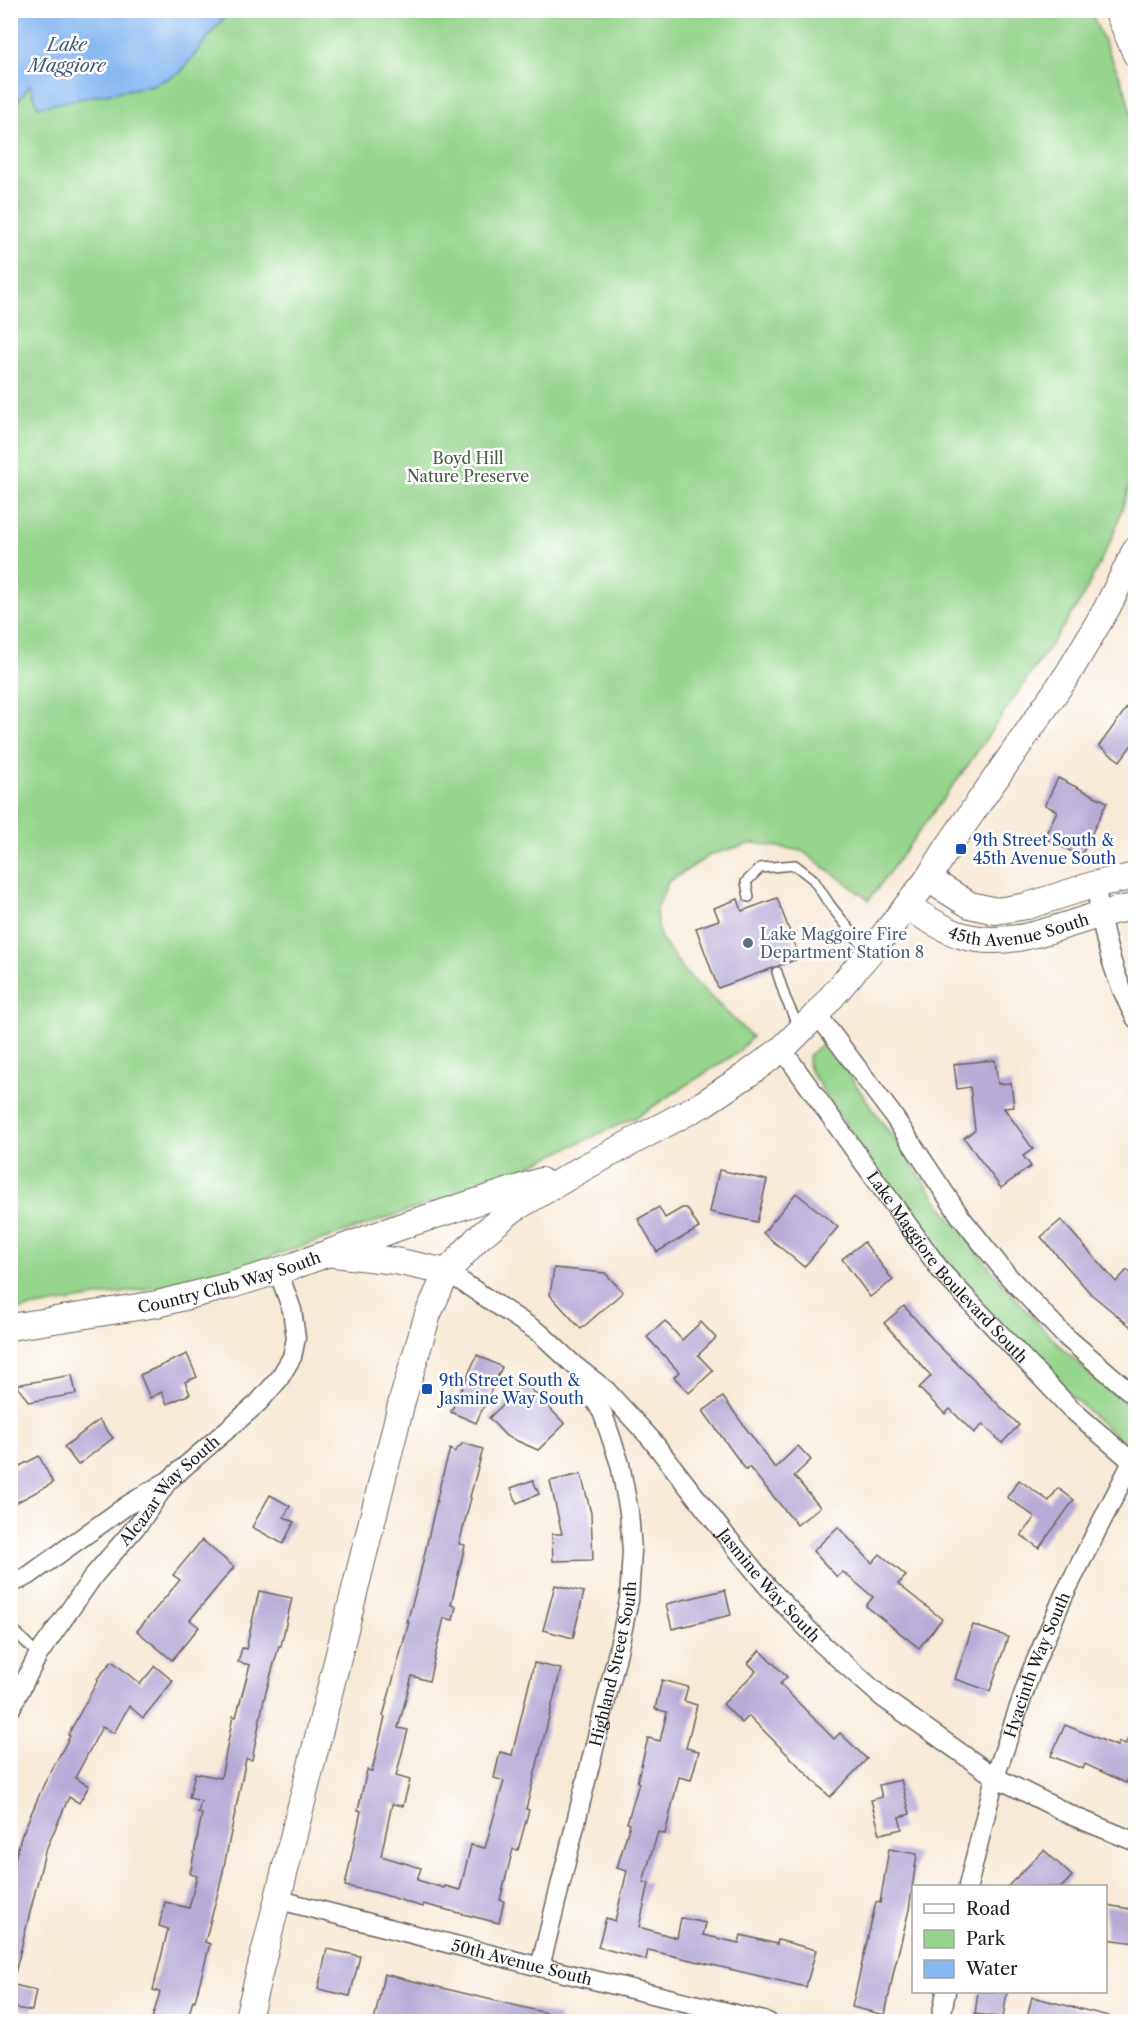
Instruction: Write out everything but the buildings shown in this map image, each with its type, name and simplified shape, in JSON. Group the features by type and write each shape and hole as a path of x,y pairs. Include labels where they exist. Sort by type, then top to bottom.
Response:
{"main road":[{"path":"1118,10 1136,54"},
{"path":"247,2022 402,1401 428,1314 447,1272 477,1239 512,1210 585,1167 704,1104 782,1048 808,1022 869,953 928,879 1068,674 1107,608 1136,549"},
{"name":"45th Avenue South","path":"928,879 970,905 996,911 1027,906 1096,884 1136,876"},
{"name":"45th Avenue South","path":"907,907 958,934 982,940 1007,940 1136,906"},
{"path":"324,1254 405,1225 585,1167"},
{"name":"Country Club Way South","path":"10,1327 157,1304 232,1286 324,1254 350,1255 447,1272"}],"street":[{"path":"1096,884 1108,952 1136,1019"},
{"path":"808,1022 892,1114 960,1216 1008,1276 1064,1335 1136,1397"},
{"name":"Lake Maggiore Boulevard South","path":"782,1048 941,1271 1070,1408 1134,1460"},
{"name":"Alcazar Way South","path":"10,1710 38,1655 95,1574 141,1521 168,1481 258,1403 279,1379 292,1357 296,1338 292,1310 278,1271"},
{"name":"Jasmine Way South","path":"447,1272 541,1334 574,1365 606,1390 651,1438 754,1570 822,1644 883,1698 994,1777 1075,1817 1136,1842"},
{"name":"Highland Street South","path":"540,1967 616,1660 629,1600 632,1561 629,1512 620,1464 603,1414 574,1365"},
{"name":"Hyacinth Way South","path":"968,1885 994,1777 1031,1672 1064,1595 1134,1460"},
{"path":"10,1584 28,1576 126,1506 168,1481"},
{"name":"50th Avenue South","path":"276,1899 540,1967 763,2021"},
{"path":"940,2022 946,1993"}],"lane":[{"path":"749,897 746,882 760,868 795,865 813,879 830,905 869,953"},
{"path":"777,972 784,998 808,1022"},
{"path":"10,1626 38,1655"}],"green space":[{"name":"Boyd Hill Nature Preserve","path":"1090,10 1124,86 1136,132 1135,469 1113,536 1080,602 968,765 869,900 802,851 754,843 712,854 668,882 656,911 660,937 684,971 752,1037 737,1053 638,1116 501,1179 198,1280 11,1311 10,110 30,84 38,106 153,85 180,73 229,11"},
{"path":"822,1044 830,1048 933,1194 1007,1288 1046,1332 1089,1373 1135,1411 1135,1452 1072,1396 1012,1336 903,1206 810,1071 808,1058"}],"water":[{"name":"Lake Maggiore","path":"11,10 229,11 180,73 153,85 38,107 30,85 11,110"}],"place":[{"name":"9th Street South & 45th Avenue South","path":"961,849"},
{"name":"Lake Maggoire Fire Department Station 8","path":"748,943"},
{"name":"9th Street South & Jasmine Way South","path":"427,1389"}]}
